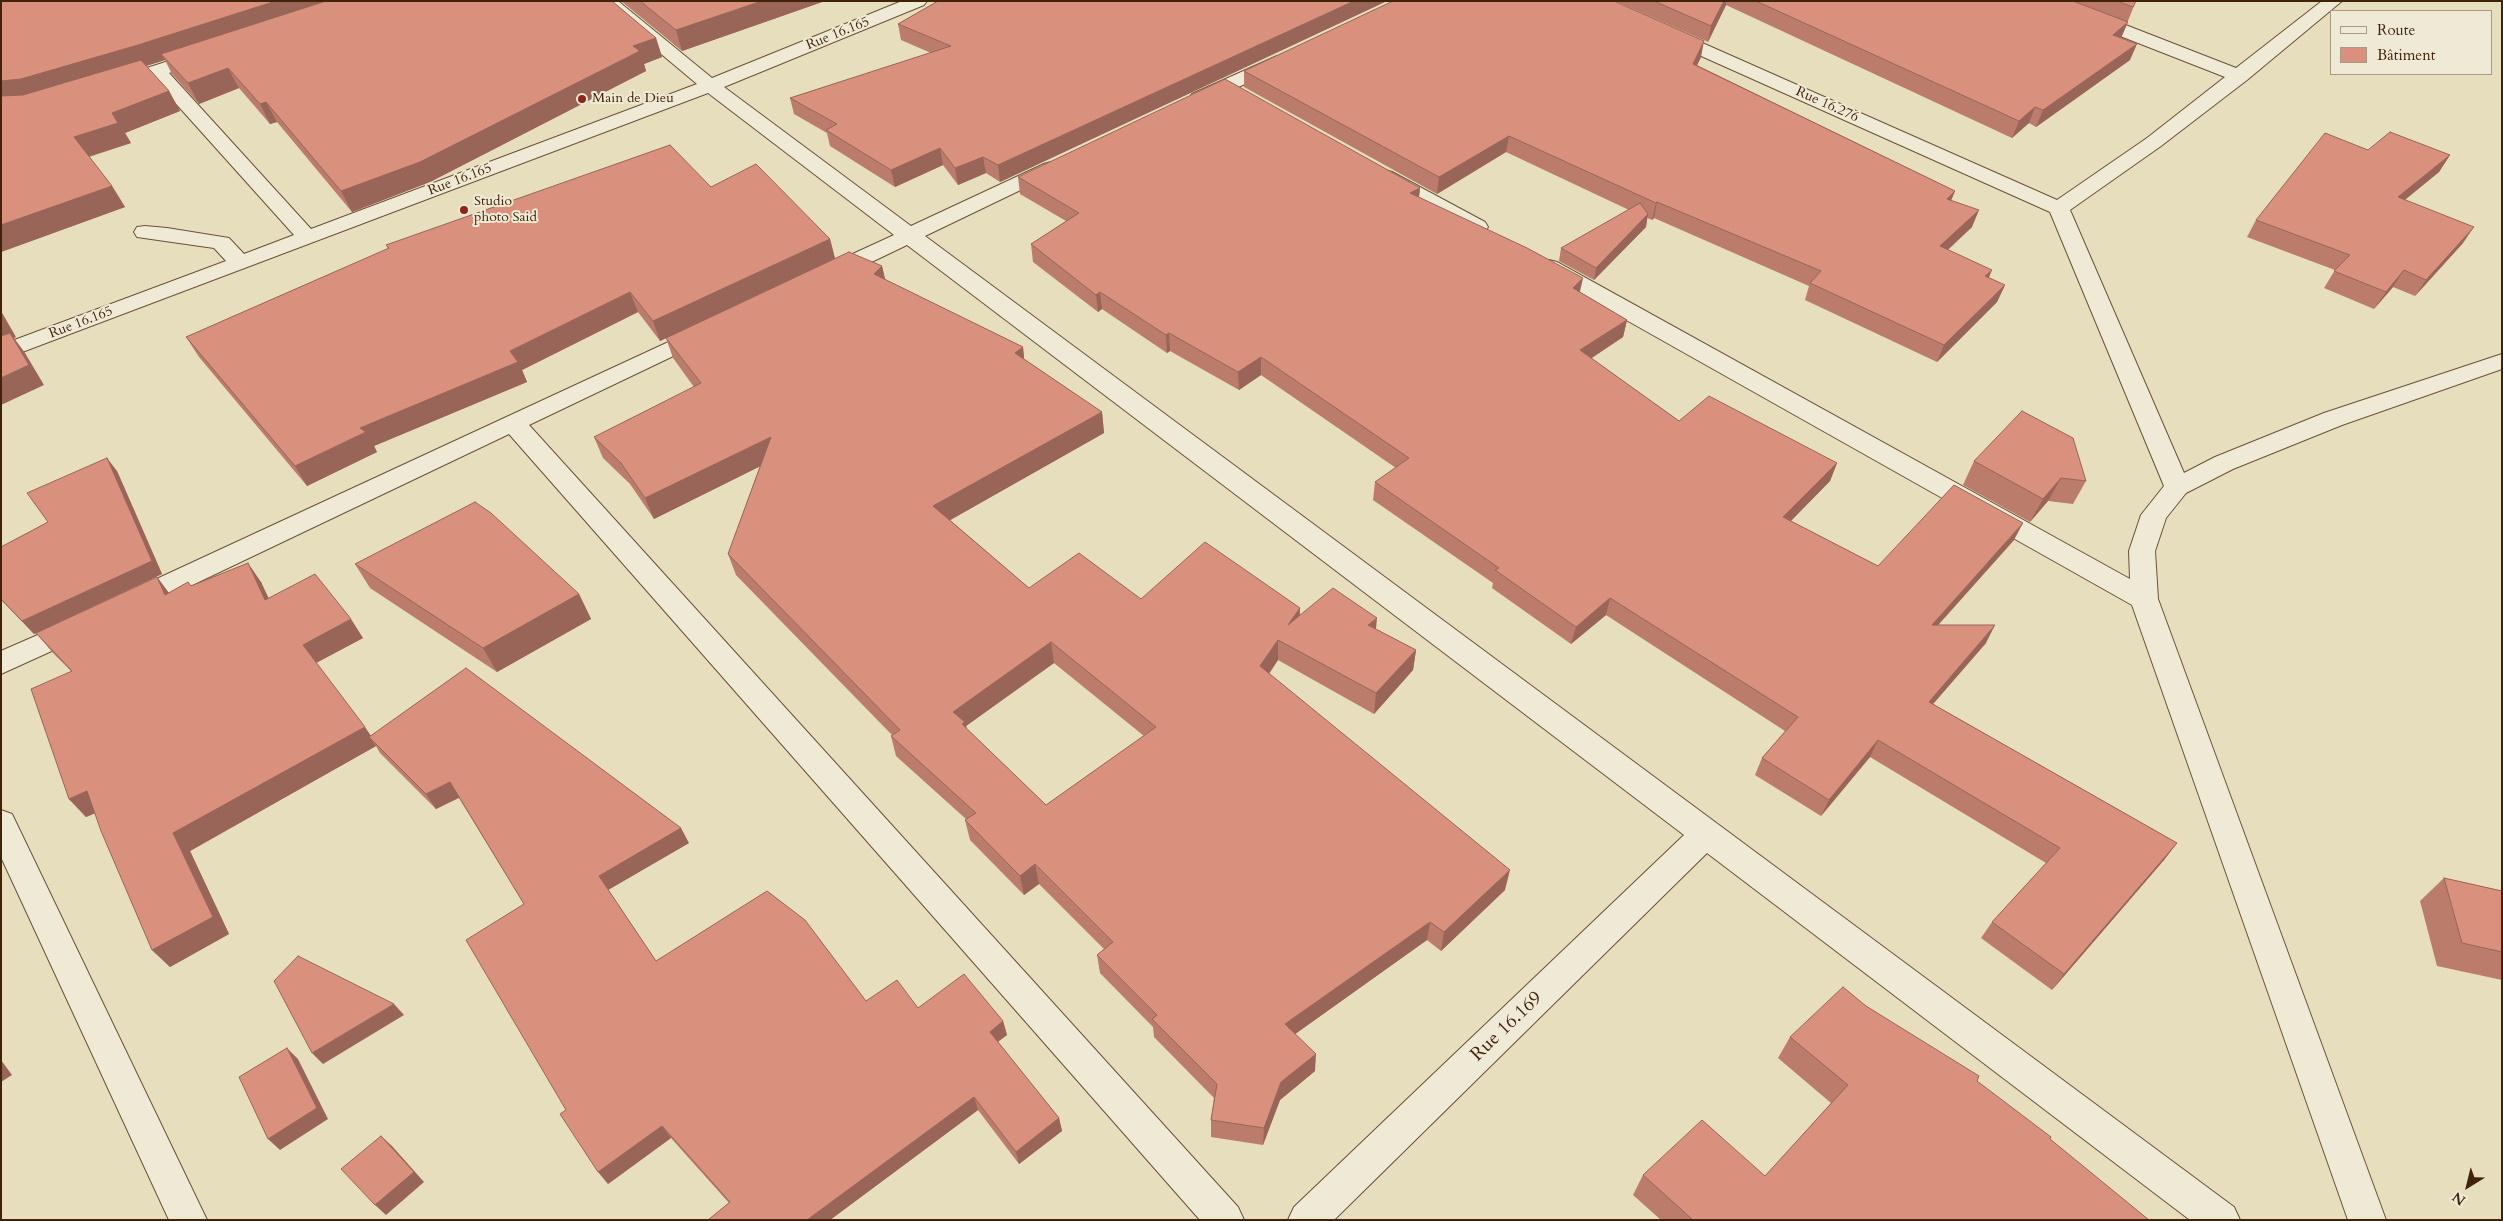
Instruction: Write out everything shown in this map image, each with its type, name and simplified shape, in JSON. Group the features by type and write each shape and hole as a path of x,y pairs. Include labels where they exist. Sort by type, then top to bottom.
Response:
{"street":[{"path":"607,1 710,86 2222,1220"},
{"name":"Rue 16.165","path":"1,353 710,86 918,1"},
{"path":"2047,1 2240,76"},
{"path":"2177,487 2059,208 2154,142 2333,1"},
{"name":"Rue 16.276","path":"1649,26 2059,208"},
{"path":"101,88 223,50"},
{"path":"1179,108 1294,54"},
{"path":"157,71 307,237"},
{"path":"1224,86 1250,101"},
{"path":"810,282 1071,159"},
{"path":"1364,164 1494,236"},
{"path":"145,232 221,243 240,263"},
{"path":"1528,256 2144,599"},
{"path":"1,663 720,325"},
{"path":"2367,1220 2144,599 2142,551 2154,515 2177,487 2224,463 2333,419 2502,362"},
{"path":"513,423 1225,1220"},
{"path":"1,823 188,1220"},
{"name":"Rue 16.169","path":"1308,1220 1706,834"}],"building":[{"path":"1,1 276,1 138,45 21,79 1,81"},
{"path":"326,1 612,1 656,38 633,46 640,51 420,162 341,191 266,102 260,104 228,68 188,83 161,54"},
{"path":"640,1 762,1 676,30"},
{"path":"938,1 1354,1 998,165 983,157 955,168 940,148 891,170 826,130 837,124 790,98 951,46 898,24"},
{"path":"1393,1 1614,1 1704,41 1693,64 1955,191 1947,199 1979,210 1940,246 1992,270 1985,276 2005,285 1944,345 1810,283 1821,271 1656,203 1509,136 1439,177 1244,71"},
{"path":"1654,1 1724,1 1711,26"},
{"path":"1756,1 2073,1 2128,22 2113,35 2137,44 2043,110 2035,107 2019,121"},
{"path":"2117,1 2136,1 2133,7"},
{"path":"141,60 169,91 112,113 118,123 74,137 112,186 1,225 1,96 23,95"},
{"path":"1225,79 1420,188 1410,193 1527,248 1583,278 1573,288 1627,320 1580,350 1679,421 1709,396 1837,463 1783,517 1878,566 1954,485 2023,523 1932,625 1995,625 1929,702 2177,843 2064,974 1992,922 2060,848 1878,740 1829,800 1762,758 1798,717 1610,598 1576,627 1495,570 1499,568 1375,482 1409,458 1261,357 1238,372 1169,333 1166,335 1100,292 1096,295 1031,244 1079,213 1018,177"},
{"path":"2390,132 2450,155 2398,197 2474,227 2426,280 2404,270 2386,292 2334,271 2350,255 2256,220 2325,133 2368,150"},
{"path":"670,145 711,187 756,164 830,239 653,321 630,292 510,351 518,362 360,428 366,432 295,466 186,337 389,248 386,245"},
{"path":"1640,203 1648,214 1596,268 1561,248"},
{"path":"849,252 882,266 874,274 1023,347 1015,353 1102,412 933,506 1029,588 1079,553 1141,599 1205,542 1300,608 1288,625 1333,588 1377,618 1368,625 1416,650 1376,693 1278,640 1260,666 1510,870 1444,932 1430,922 1285,1024 1316,1054 1281,1082 1264,1128 1211,1120 1217,1084 1152,1019 1157,1015 1097,955 1113,942 1035,864 1020,876 965,820 976,813 891,736 900,730 728,554 771,437 645,498 621,463 594,437 701,383 666,338","holes":["1051,642 1156,727 1046,805 962,724 965,722 953,712"]},
{"path":"10,333 29,365 1,378 1,336"},
{"path":"2022,411 2073,438 2086,481 2061,478 2043,499 1974,461"},
{"path":"107,458 152,561 22,621 1,599 1,547 48,522 27,493"},
{"path":"475,502 491,513 579,594 483,648 355,564"},
{"path":"248,563 265,600 315,574 351,619 303,645 365,727 173,833 213,917 152,950 101,831 87,791 69,799 31,689 72,671 36,633 157,577 165,595 188,582 191,586"},
{"path":"466,668 681,828 599,876 656,961 767,891 805,920 866,1001 897,980 918,1008 964,974 1003,1021 990,1032 1059,1118 1016,1152 974,1097 807,1220 708,1220 730,1202 662,1126 598,1172 560,1114 566,1110 466,940 524,904 450,782 426,794 369,737"},
{"path":"2444,878 2502,891 2502,952 2462,943"},
{"path":"298,956 394,1004 312,1053 274,981"},
{"path":"1843,987 1866,1006 1979,1076 1977,1081 2051,1137 2050,1139 2149,1220 1693,1220 1643,1175 1702,1120 1765,1176 1848,1085 1790,1037"},
{"path":"287,1048 317,1108 268,1139 239,1077"},
{"path":"381,1136 414,1172 375,1205 341,1169"}],"place":[{"name":"Main de Dieu","path":"582,99"},
{"name":"Studio photo Said","path":"464,210"}]}
